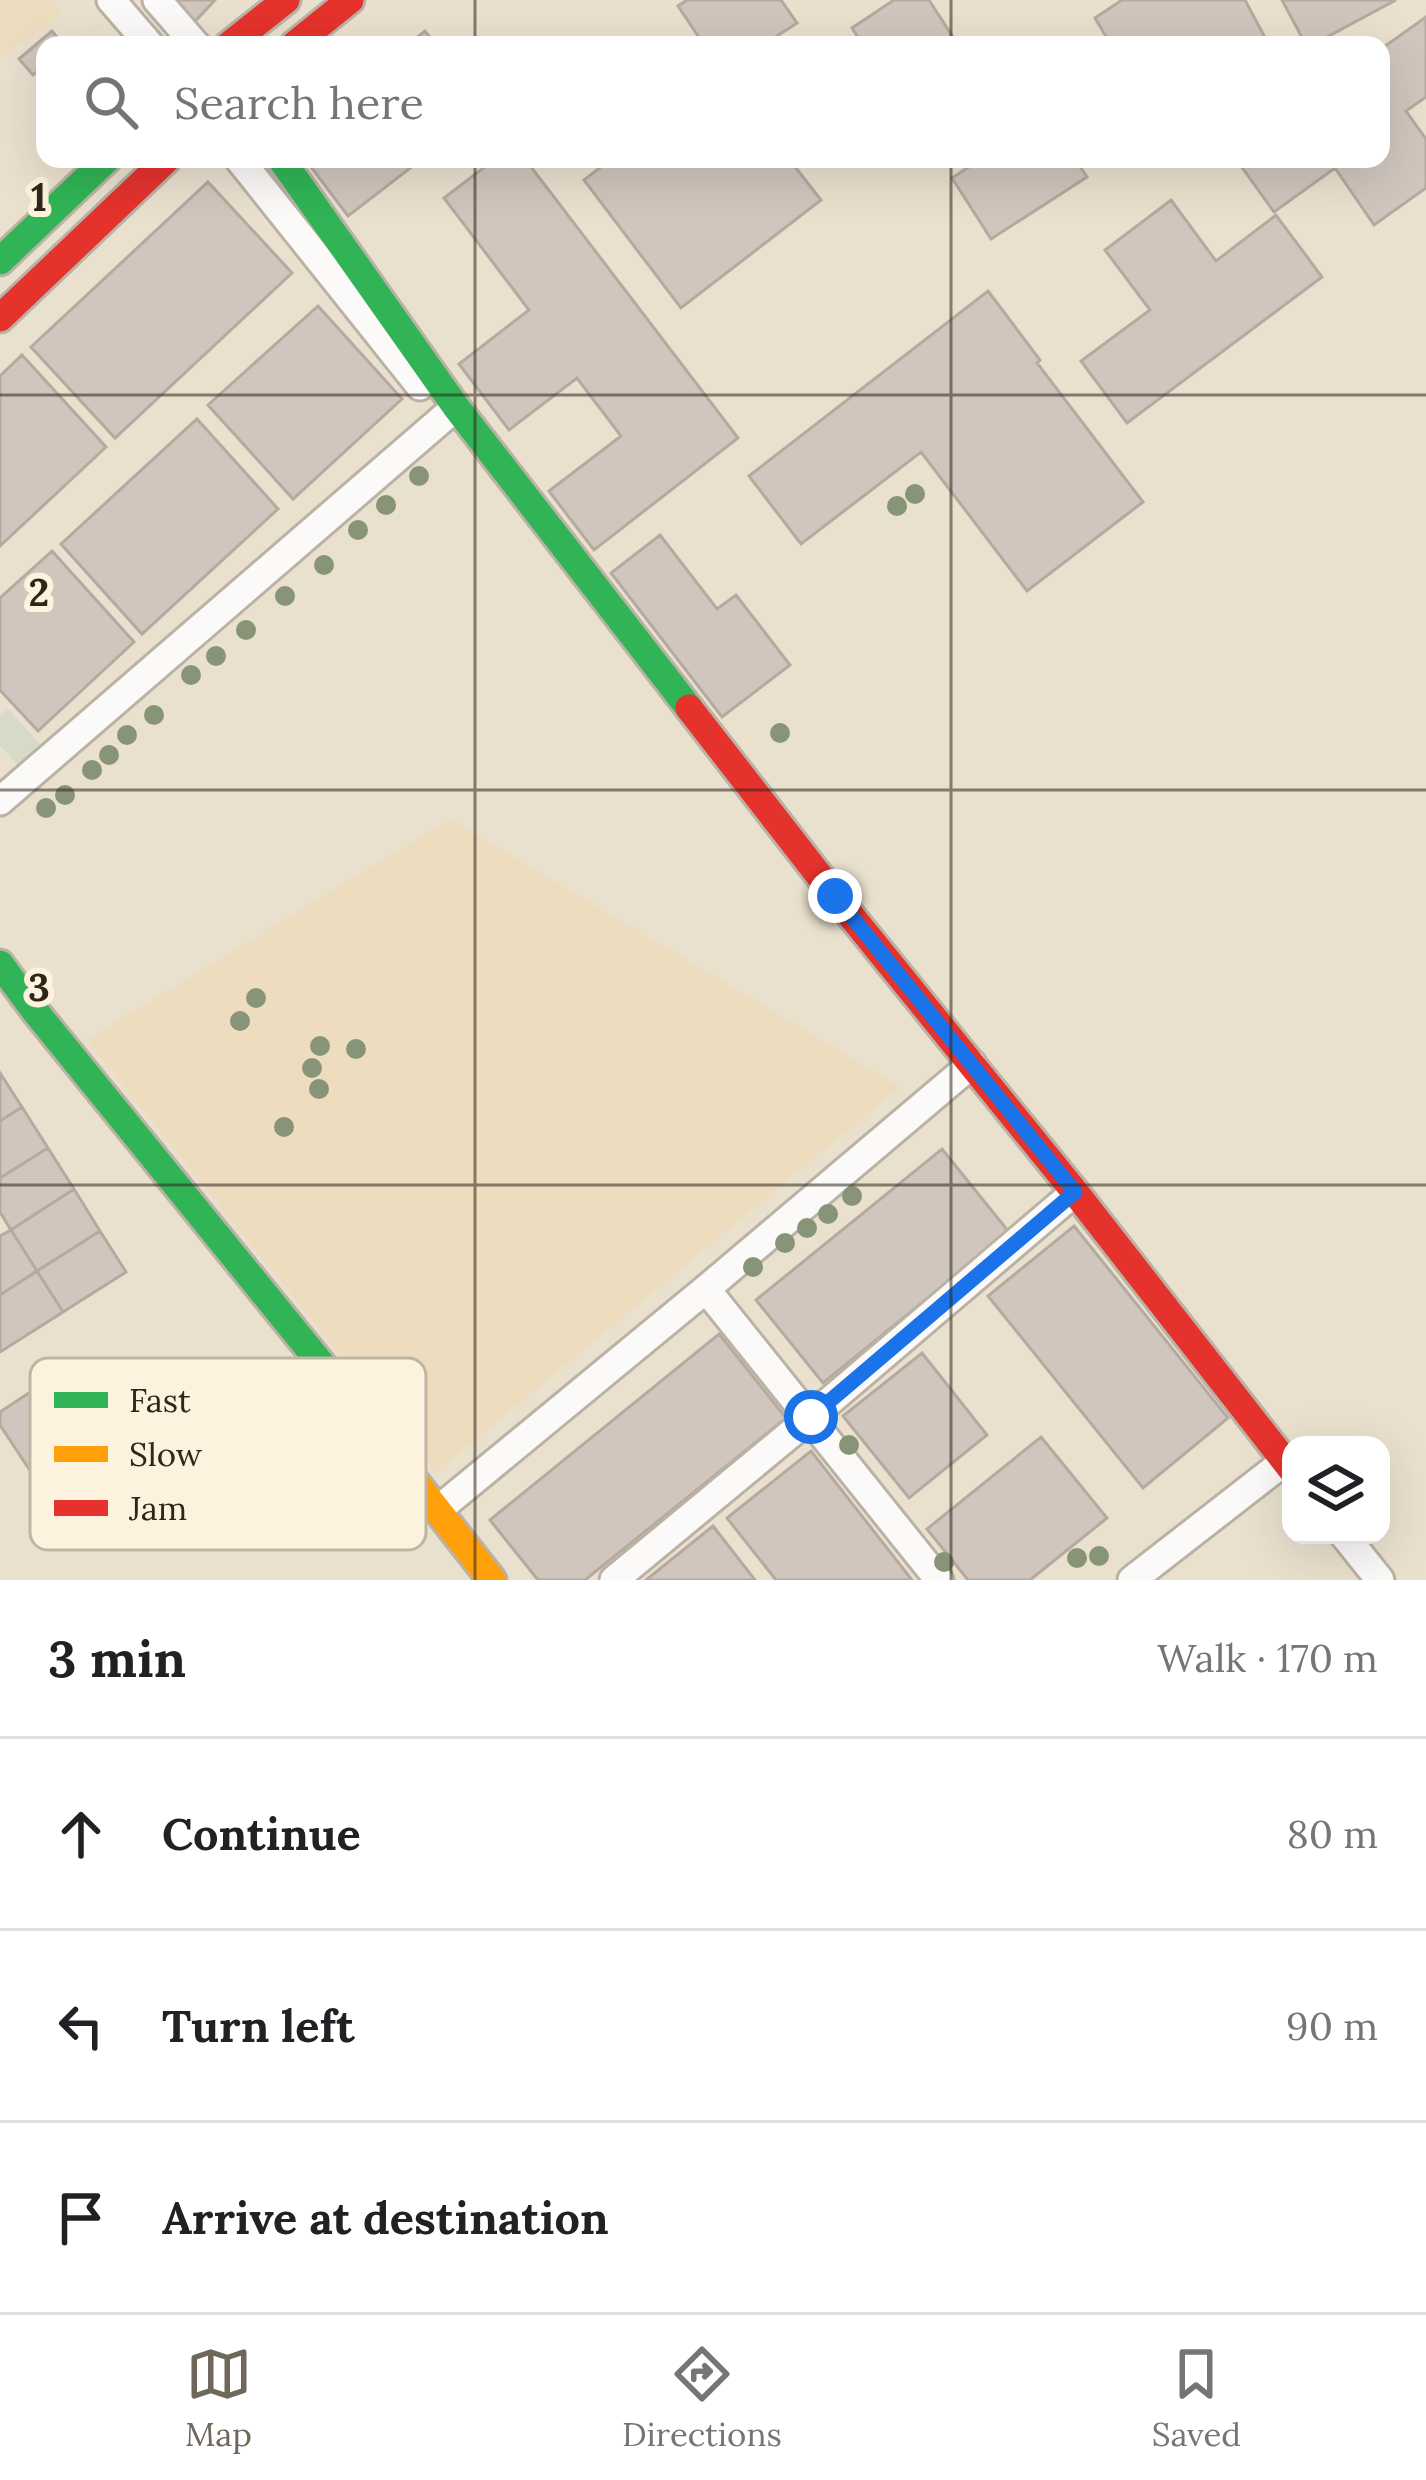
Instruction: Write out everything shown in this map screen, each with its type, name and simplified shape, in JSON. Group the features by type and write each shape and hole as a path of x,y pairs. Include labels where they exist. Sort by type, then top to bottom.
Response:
{"street":[{"path":"111,0 142,36"},
{"path":"157,0 188,36"},
{"path":"240,36 286,0"},
{"path":"305,36 350,0"},
{"path":"0,261 98,168"},
{"path":"0,318 158,168"},
{"path":"247,168 450,412 1282,1457"},
{"path":"287,168 450,412"},
{"path":"0,801 450,412"},
{"path":"0,964 316,1358"},
{"path":"439,1509 972,1064"},
{"path":"614,1580 1075,1192"},
{"path":"706,1289 939,1580"},
{"path":"1132,1580 1282,1469"},
{"path":"426,1493 492,1580"},
{"path":"1351,1544 1380,1580"}],"shaded area":[{"path":"0,0 53,0 63,13 0,58"},
{"path":"450,819 900,1087 435,1473 426,1462 426,1358 343,1358 87,1040"}],"green space":[{"path":"7,708 43,747 20,768 0,745 0,715"}],"building":[{"path":"166,0 215,0 185,32"},
{"path":"687,0 781,0 797,23 777,36 698,36 678,6"},
{"path":"894,0 929,0 952,36 857,36 852,28"},
{"path":"1122,0 1245,0 1264,36 1106,36 1095,18"},
{"path":"1282,0 1396,0 1329,36 1301,36"},
{"path":"1426,17 1426,97 1406,111 1426,139 1426,188 1374,225 1335,168 1390,168 1390,43"},
{"path":"36,45 36,72 33,75 19,59"},
{"path":"312,168 410,168 348,216"},
{"path":"483,168 532,168 738,438 594,550 549,491 621,436 577,378 509,430 459,364 529,310 444,198"},
{"path":"599,168 796,168 821,200 681,308 584,180"},
{"path":"967,168 1081,168 1087,177 991,239 952,178"},
{"path":"1242,168 1335,168 1274,212"},
{"path":"208,182 292,273 115,438 31,347"},
{"path":"1171,200 1216,261 1276,215 1322,277 1127,423 1081,361 1150,310 1105,250"},
{"path":"988,291 1143,502 1027,591 921,452 801,544 749,476"},
{"path":"318,306 402,399 293,499 208,405"},
{"path":"22,355 106,447 0,546 0,376"},
{"path":"197,419 278,509 142,634 61,544"},
{"path":"660,535 717,609 736,595 790,665 722,717 611,573"},
{"path":"52,551 134,642 38,731 0,690 0,598"},
{"path":"0,1073 22,1107 0,1121"},
{"path":"22,1107 48,1148 0,1178 0,1121"},
{"path":"48,1148 74,1189 11,1230 0,1212 0,1178"},
{"path":"942,1149 1009,1232 823,1383 756,1300"},
{"path":"74,1189 100,1231 37,1271 11,1230"},
{"path":"1074,1226 1228,1418 1143,1488 988,1296"},
{"path":"11,1230 37,1271 0,1295 0,1236"},
{"path":"100,1231 126,1272 63,1312 37,1271"},
{"path":"37,1271 63,1312 0,1352 0,1295"},
{"path":"719,1334 786,1418 585,1580 538,1580 490,1520"},
{"path":"922,1353 987,1435 909,1498 843,1416"},
{"path":"30,1392 30,1470 0,1425 0,1412"},
{"path":"1041,1437 1107,1518 1030,1580 968,1580 927,1529"},
{"path":"811,1451 912,1580 776,1580 727,1518"},
{"path":"713,1526 755,1580 646,1580"}],"traffic: fast":[{"path":"0,261 98,168"},
{"path":"287,168 456,407 689,708"},
{"path":"0,964 316,1358"}],"traffic: slow":[{"path":"426,1496 492,1580"}],"traffic: jam":[{"path":"240,36 286,0"},
{"path":"305,36 350,0"},
{"path":"0,318 158,168"},
{"path":"689,708 1282,1457"}],"route":[{"path":"811,1417 1075,1192 835,896"}]}
